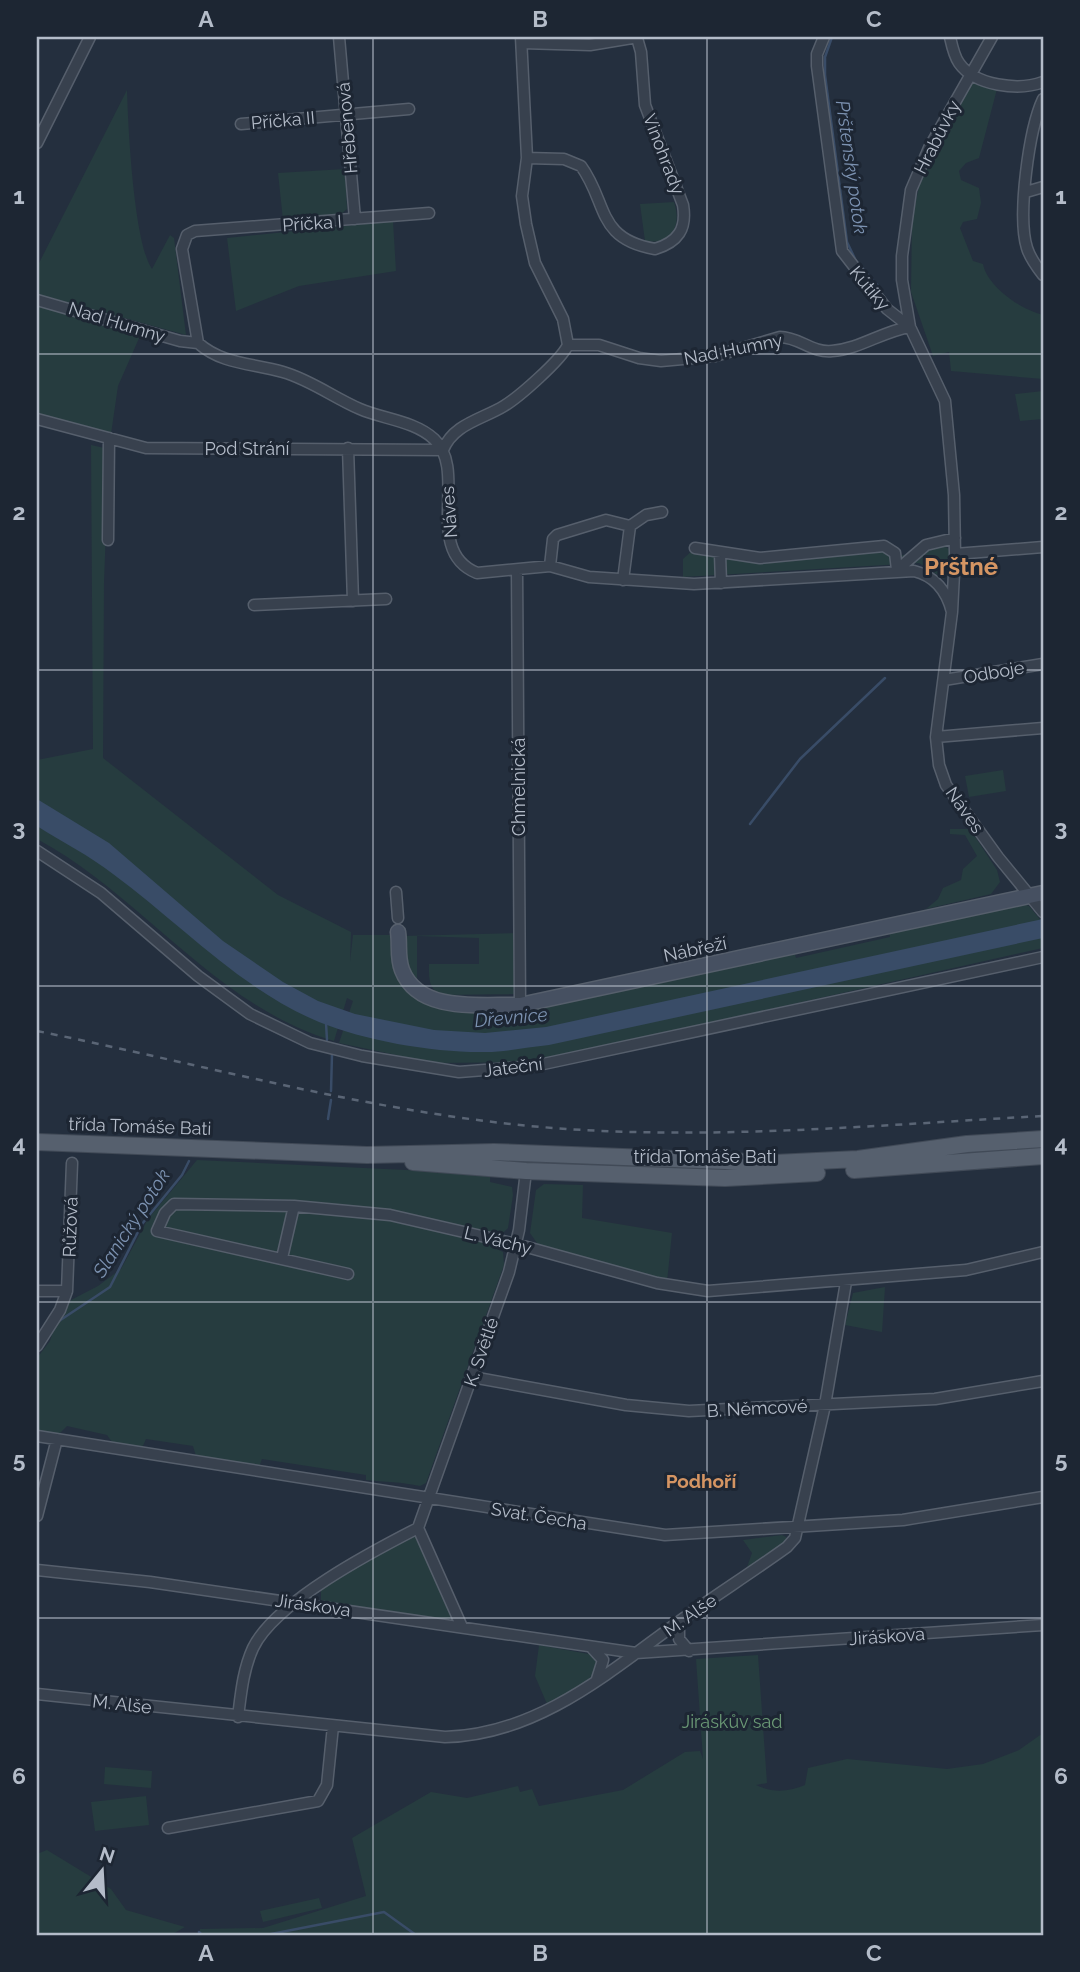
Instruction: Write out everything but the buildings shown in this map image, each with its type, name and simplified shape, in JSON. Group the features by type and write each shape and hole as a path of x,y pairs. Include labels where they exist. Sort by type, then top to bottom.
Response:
{"main road":[{"name":"třída Tomáše Bati","path":"37,1142 367,1155 527,1153 812,1163 967,1144 1043,1139"},
{"path":"526,1171 527,1153"},
{"name":"třída Tomáše Bati","path":"367,1155 436,1165 526,1171 725,1178 1043,1156"}],"street":[{"path":"37,143 39,131 90,37"},
{"name":"Hřebenová","path":"339,37 355,219"},
{"name":"Vinohrady","path":"527,158 564,159 581,166 606,220 617,233 628,240 655,248 676,238 685,219 683,205 645,105 637,37 590,45 521,40 527,158 522,196 531,249 562,319 568,345"},
{"name":"Kútíky","path":"824,37 817,54 817,66 842,251 887,309 911,327 945,401"},
{"path":"950,37 956,58 969,73 1012,86 1043,82"},
{"name":"Hrabůvky","path":"911,327 902,280 902,256 911,190 929,148 969,73 992,37"},
{"path":"1043,99 1033,124 1026,192 1026,244 1043,275"},
{"name":"Příčka II","path":"241,124 409,109"},
{"path":"1026,192 1043,187"},
{"name":"Příčka I","path":"195,231 429,213"},
{"name":"Nad Humny","path":"195,231 187,235 182,249 198,343"},
{"name":"Nad Humny","path":"37,300 198,343 226,360 287,373 363,410 422,430 435,439 443,450"},
{"name":"Nad Humny","path":"568,345 599,345 650,360 670,361 715,356 780,337 788,337 814,350 831,352 855,346 894,330 911,327"},
{"path":"443,450 450,437 463,427 521,394 568,345"},
{"name":"Náves","path":"945,401 955,554 952,612 936,737 939,765 947,785 998,857 1039,902"},
{"name":"Pod Strání","path":"37,419 146,448 443,450"},
{"path":"108,540 105,519 109,438"},
{"path":"348,448 353,601"},
{"name":"Náves","path":"443,450 446,456 450,538 456,555 466,567 477,573 550,566 589,576 623,580 721,583 897,570 927,576 947,596 952,612"},
{"path":"623,580 630,526 646,515 662,512"},
{"path":"550,566 553,539 557,535 606,520 630,526"},
{"path":"897,570 926,545 955,538"},
{"path":"695,548 720,554 760,558 812,555 884,545 895,553 897,570"},
{"path":"955,554 1043,547"},
{"path":"720,554 721,583"},
{"path":"812,555 815,577"},
{"name":"Chmelnická","path":"517,570 520,1005"},
{"path":"254,605 386,599"},
{"name":"Odboje","path":"944,680 1043,664"},
{"path":"936,737 1043,728"},
{"name":"Jateční","path":"37,851 101,893 198,976 250,1014 310,1043 336,1051 458,1072 534,1066 1043,957"},
{"name":"Nábřeží","path":"396,892 398,956 410,984 421,994 454,1003 520,1005 1039,902"},
{"name":"Růžová","path":"37,1346 60,1310 67,1291 72,1163"},
{"name":"K. Světlé","path":"418,1528 516,1244 526,1171"},
{"name":"L. Váchy","path":"348,1274 157,1231 165,1213 174,1204 294,1206 390,1215 516,1244 683,1289 726,1291 966,1270 1043,1252"},
{"path":"282,1258 294,1206"},
{"name":"M. Alše","path":"37,1694 445,1737 478,1734 531,1719 595,1681 787,1547 799,1528 825,1405 846,1282"},
{"path":"37,1291 67,1291"},
{"name":"B. Němcové","path":"472,1377 657,1409 744,1410 935,1399 1043,1381"},
{"name":"Svat. Čecha","path":"37,1436 665,1535 902,1520 1043,1497"},
{"path":"37,1516 57,1439"},
{"path":"238,1717 243,1681 254,1646 277,1617 348,1564 418,1528 462,1627"},
{"name":"Jiráskova","path":"37,1570 150,1582 636,1653 1043,1625"},
{"path":"678,1622 679,1639 689,1651"},
{"path":"590,1646 603,1660 601,1673 595,1681"},
{"path":"168,1828 317,1801 327,1786 333,1726"}],"green space":[{"path":"970,81 997,89 979,158 966,163 959,171 961,180 979,188 981,203 977,219 963,222 960,228 973,261 983,264 991,281 1015,302 1043,315 1043,379 951,371 949,352 933,356 911,292 912,219 922,173"},
{"path":"127,90 133,183 141,235 152,269 170,235 174,238 186,335 37,294 37,267"},
{"path":"345,169 347,209 340,215 283,220 278,173"},
{"path":"674,202 677,219 673,232 662,240 645,241 640,204"},
{"path":"393,221 396,271 299,286 236,311 227,238"},
{"path":"37,304 103,322 140,336 118,386 111,434 37,413"},
{"path":"1043,391 1043,419 1020,421 1015,394"},
{"path":"91,445 109,449 104,582 103,758 278,895 351,932 350,962 353,935 390,935 395,973 402,986 415,997 478,1009 794,951 796,958 890,937 889,930 1023,904 1029,906 1043,923 1043,948 535,1062 434,1063 339,1043 353,1001 347,998 334,1041 291,1025 252,1003 216,977 111,890 37,839 37,760 93,749"},
{"path":"940,544 951,550 950,572 944,579 919,563 683,577 683,559 695,548 760,558 882,546 890,557 928,551"},
{"path":"1003,770 1006,791 969,797 965,776"},
{"path":"950,829 970,829 997,870 1000,882 991,894 926,909 938,899 943,888 961,880 963,869 977,856 965,835 950,834"},
{"path":"517,933 518,984 514,994 444,995 432,987 429,964 479,964 479,938 417,936 417,982 408,969 403,936"},
{"path":"197,1160 490,1174 490,1182 512,1187 508,1228 503,1233 491,1231 488,1244 503,1252 504,1265 426,1483 420,1486 366,1480 366,1475 262,1459 259,1467 196,1456 193,1446 146,1439 142,1448 112,1442 107,1435 67,1426 59,1434 37,1431 37,1358 50,1341 71,1300 98,1286 121,1269 148,1219"},
{"path":"544,1184 583,1185 582,1218 672,1233 667,1282 539,1246 530,1233 536,1190"},
{"path":"885,1287 882,1332 845,1325 853,1293"},
{"path":"414,1535 420,1540 452,1614 451,1618 443,1620 321,1601 321,1590 347,1570"},
{"path":"782,1535 786,1537 786,1542 746,1570 752,1553 743,1540"},
{"path":"539,1645 594,1655 594,1672 581,1685 547,1704 535,1676"},
{"name":"Jiráskův sad","path":"758,1655 767,1783 756,1785 769,1789 786,1790 805,1785 808,1768 847,1759 947,1769 983,1764 1019,1750 1043,1733 1043,1935 200,1935 200,1929 263,1928 366,1896 352,1838 431,1792 467,1798 518,1786 520,1792 532,1789 539,1806 623,1790 685,1752 700,1751 703,1759 696,1659"},
{"path":"105,1767 152,1771 151,1788 104,1784"},
{"path":"146,1796 149,1825 95,1831 91,1802"},
{"path":"47,1850 111,1889 126,1910 185,1927 171,1935 37,1935 37,1854"},
{"path":"319,1898 322,1908 263,1922 260,1911"}],"water":[{"path":"37,799 109,843 223,941 283,982 318,1001 355,1014 434,1030 485,1033 546,1027 1043,919 1043,938 549,1045 486,1052 423,1048 338,1029 290,1008 263,992 104,867 37,826"}],"waterway":[{"name":"Prštenský potok","path":"832,37 825,57 825,75 847,242 856,261 882,290"},
{"name":"Prštenský potok","path":"750,824 800,759 885,678"},
{"name":"Slanický potok","path":"326,1023 327,1040"},
{"name":"Slanický potok","path":"331,1091 332,1054"},
{"name":"Slanický potok","path":"328,1119 331,1100"},
{"name":"Slanický potok","path":"59,1321 110,1287 142,1224 182,1175 189,1161"},
{"path":"266,1935 384,1912 416,1935"},
{"path":"199,1932 202,1935"}],"railway":[{"path":"37,1031 344,1098 468,1119 530,1126 594,1131 722,1132 1043,1116"}],"district":[{"name":"Prštné","path":"961,566"},
{"name":"Podhoří","path":"701,1481"}],"water label":[{"name":"Dřevnice","path":"511,1017"}]}
